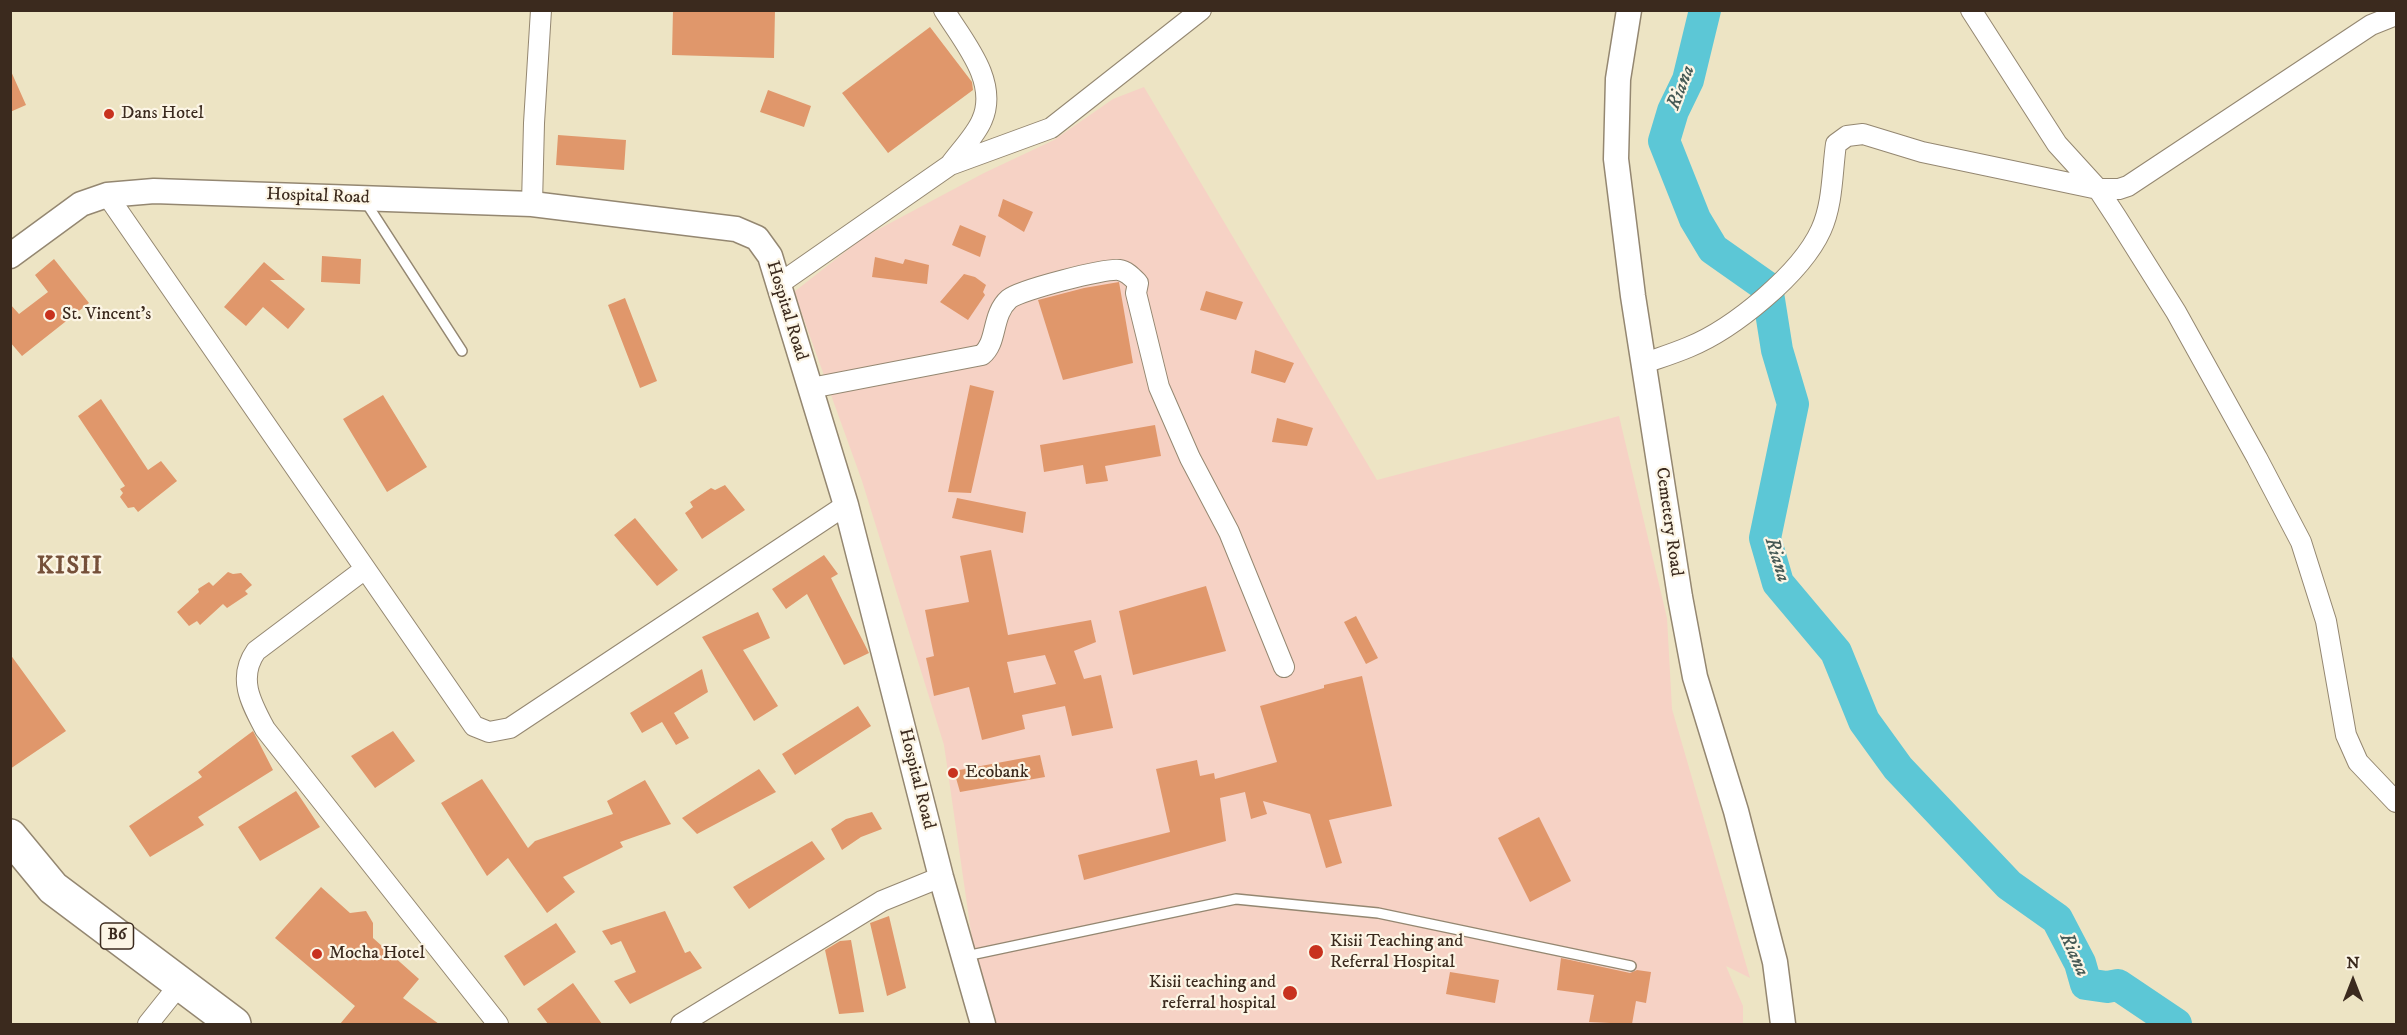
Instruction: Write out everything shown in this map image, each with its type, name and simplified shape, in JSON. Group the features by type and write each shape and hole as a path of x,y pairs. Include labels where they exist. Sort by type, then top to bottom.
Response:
{"highway":[{"name":"B6","path":"10,836 53,888 234,1024"}],"street":[{"path":"532,204 541,10"},
{"path":"944,10 982,70 986,99 982,120 950,165"},
{"path":"779,284 950,165 1051,128 1201,10"},
{"name":"Cemetery Road","path":"1629,10 1618,79 1616,159 1633,296 1680,597 1695,677 1736,811 1775,962 1783,1024"},
{"path":"1971,10 2057,144 2098,189 2176,312 2301,542 2326,621 2346,735 2358,762 2397,802"},
{"path":"1645,363 1690,347 1731,323 1779,283 1810,251 1822,228 1831,192 1836,144 1847,136 1863,134 1922,152 2098,189 2119,189 2128,186 2372,25 2397,15"},
{"name":"Hospital Road","path":"10,256 81,204 107,195 154,191 532,204 736,229 757,238 770,256 846,506 941,877 983,1024"},
{"path":"107,195 474,726 489,732 510,728 846,506"},
{"path":"811,388 982,355 989,349 1000,309 1010,298 1037,286 1101,273 1119,270 1132,277 1138,283 1136,293 1159,387 1190,458 1229,532 1284,667"},
{"path":"365,569 256,651 248,663 247,690 265,729 498,1024"},
{"path":"681,1024 882,901 941,877"},
{"path":"148,1024 180,984"}],"lane":[{"path":"364,199 462,351"},
{"path":"963,957 1236,899 1378,913 1631,966"}],"shaded area":[{"path":"1144,87 1377,480 1619,416 1667,618 1672,709 1750,978 1726,966 1743,1006 1743,1024 993,1024 972,939 944,745 862,481 794,292 864,237 984,173 1054,140 1113,99"}],"building":[{"path":"673,10 775,10 774,58 672,55"},
{"path":"930,27 972,82 973,90 888,153 842,93"},
{"path":"10,69 26,105 10,112"},
{"path":"768,90 811,106 804,127 760,112"},
{"path":"558,135 626,140 624,170 556,165"},
{"path":"1003,199 1033,212 1024,232 998,216"},
{"path":"960,225 986,236 980,257 952,245"},
{"path":"322,256 361,259 360,284 321,282"},
{"path":"875,257 903,264 905,259 929,265 927,284 872,277"},
{"path":"54,259 89,303 22,356 10,342 10,304 19,314 48,292 35,275"},
{"path":"264,262 285,280 270,280 305,309 288,329 263,307 246,326 224,307"},
{"path":"964,274 975,277 986,285 983,292 985,295 968,320 940,302"},
{"path":"1119,282 1133,363 1063,380 1038,300"},
{"path":"1206,291 1243,302 1236,320 1200,310"},
{"path":"625,298 657,381 640,388 608,305"},
{"path":"1255,350 1294,363 1285,383 1251,373"},
{"path":"970,385 994,391 971,493 948,492"},
{"path":"383,395 427,467 387,492 343,419"},
{"path":"101,399 148,470 161,461 177,481 138,512 134,507 128,508 120,497 123,493 120,489 125,486 78,416"},
{"path":"1277,418 1313,428 1307,446 1272,442"},
{"path":"1155,425 1161,456 1105,466 1108,481 1086,484 1083,465 1044,472 1040,445"},
{"path":"725,485 745,510 702,539 685,513 693,507 690,502 711,488 715,490"},
{"path":"957,498 1026,512 1023,533 952,518"},
{"path":"635,518 678,570 657,586 614,535"},
{"path":"991,550 1008,635 1091,620 1096,642 1074,651 1084,679 1101,675 1113,728 1072,736 1065,706 1022,715 1025,729 982,740 969,687 934,696 926,658 934,656 925,610 969,602 960,556","holes":["1045,655 1056,684 1014,693 1007,662"]},
{"path":"824,555 838,574 831,578 869,653 844,665 807,594 786,609 772,589"},
{"path":"228,572 241,573 252,585 245,591 248,594 227,608 223,604 200,625 197,621 189,626 177,612 199,592 198,589 209,582 213,586"},
{"path":"1206,586 1226,651 1133,675 1119,611"},
{"path":"758,612 770,638 743,650 778,706 754,721 702,637"},
{"path":"1356,616 1378,658 1366,664 1344,622"},
{"path":"10,654 66,731 10,769"},
{"path":"702,669 708,692 674,713 689,738 676,745 662,722 642,733 630,713"},
{"path":"1362,676 1392,806 1329,820 1342,863 1326,868 1310,814 1263,801 1267,814 1251,819 1245,792 1220,798 1226,841 1084,880 1078,855 1170,832 1156,769 1197,760 1200,776 1214,773 1215,779 1277,762 1260,706 1324,688 1324,685"},
{"path":"858,706 871,726 795,775 782,754"},
{"path":"253,731 273,770 198,817 204,825 150,857 129,826 202,777 198,772"},
{"path":"393,731 415,761 375,788 351,756"},
{"path":"1040,755 1045,777 960,792 954,771"},
{"path":"759,769 776,792 697,834 682,818"},
{"path":"482,779 528,848 535,841 613,814 607,801 645,780 671,824 620,842 623,847 563,877 575,892 547,913 508,858 487,876 441,803"},
{"path":"296,791 320,827 260,861 238,827"},
{"path":"872,812 882,829 861,837 842,850 831,829 846,819"},
{"path":"1539,817 1571,881 1530,902 1498,838"},
{"path":"812,841 825,859 749,909 733,887"},
{"path":"321,887 350,913 366,911 373,923 373,938 419,979 403,998 439,1024 340,1024 355,1006 275,938"},
{"path":"665,911 685,953 690,951 702,968 630,1004 614,981 636,972 621,941 611,945 602,931"},
{"path":"889,916 906,988 887,996 870,923"},
{"path":"556,923 576,952 524,986 504,956"},
{"path":"851,940 864,1012 839,1014 825,950 840,941"},
{"path":"1561,958 1630,973 1637,970 1651,972 1646,1003 1636,1001 1632,1024 1589,1022 1594,995 1557,990"},
{"path":"1450,972 1499,980 1495,1003 1446,994"},
{"path":"573,983 602,1024 548,1024 537,1009"}],"waterway":[{"name":"Riana","path":"1705,10 1688,80 1673,111 1664,141 1695,219 1713,249 1767,287 1777,350 1793,404 1765,538 1778,583 1836,652 1864,721 1898,768 2009,885 2057,919 2080,963 2086,984 2107,987 2118,985 2176,1024"}],"place":[{"name":"Dans Hotel","path":"109,114"},
{"name":"St. Vincent's","path":"50,315"},
{"name":"Ecobank","path":"953,773"},
{"name":"Kisii Teaching and Referral Hospital","path":"1316,952"},
{"name":"Mocha Hotel","path":"317,954"},
{"name":"Kisii teaching and referral hospital","path":"1290,993"}],"district":[{"name":"KISII","path":"70,568"}]}
